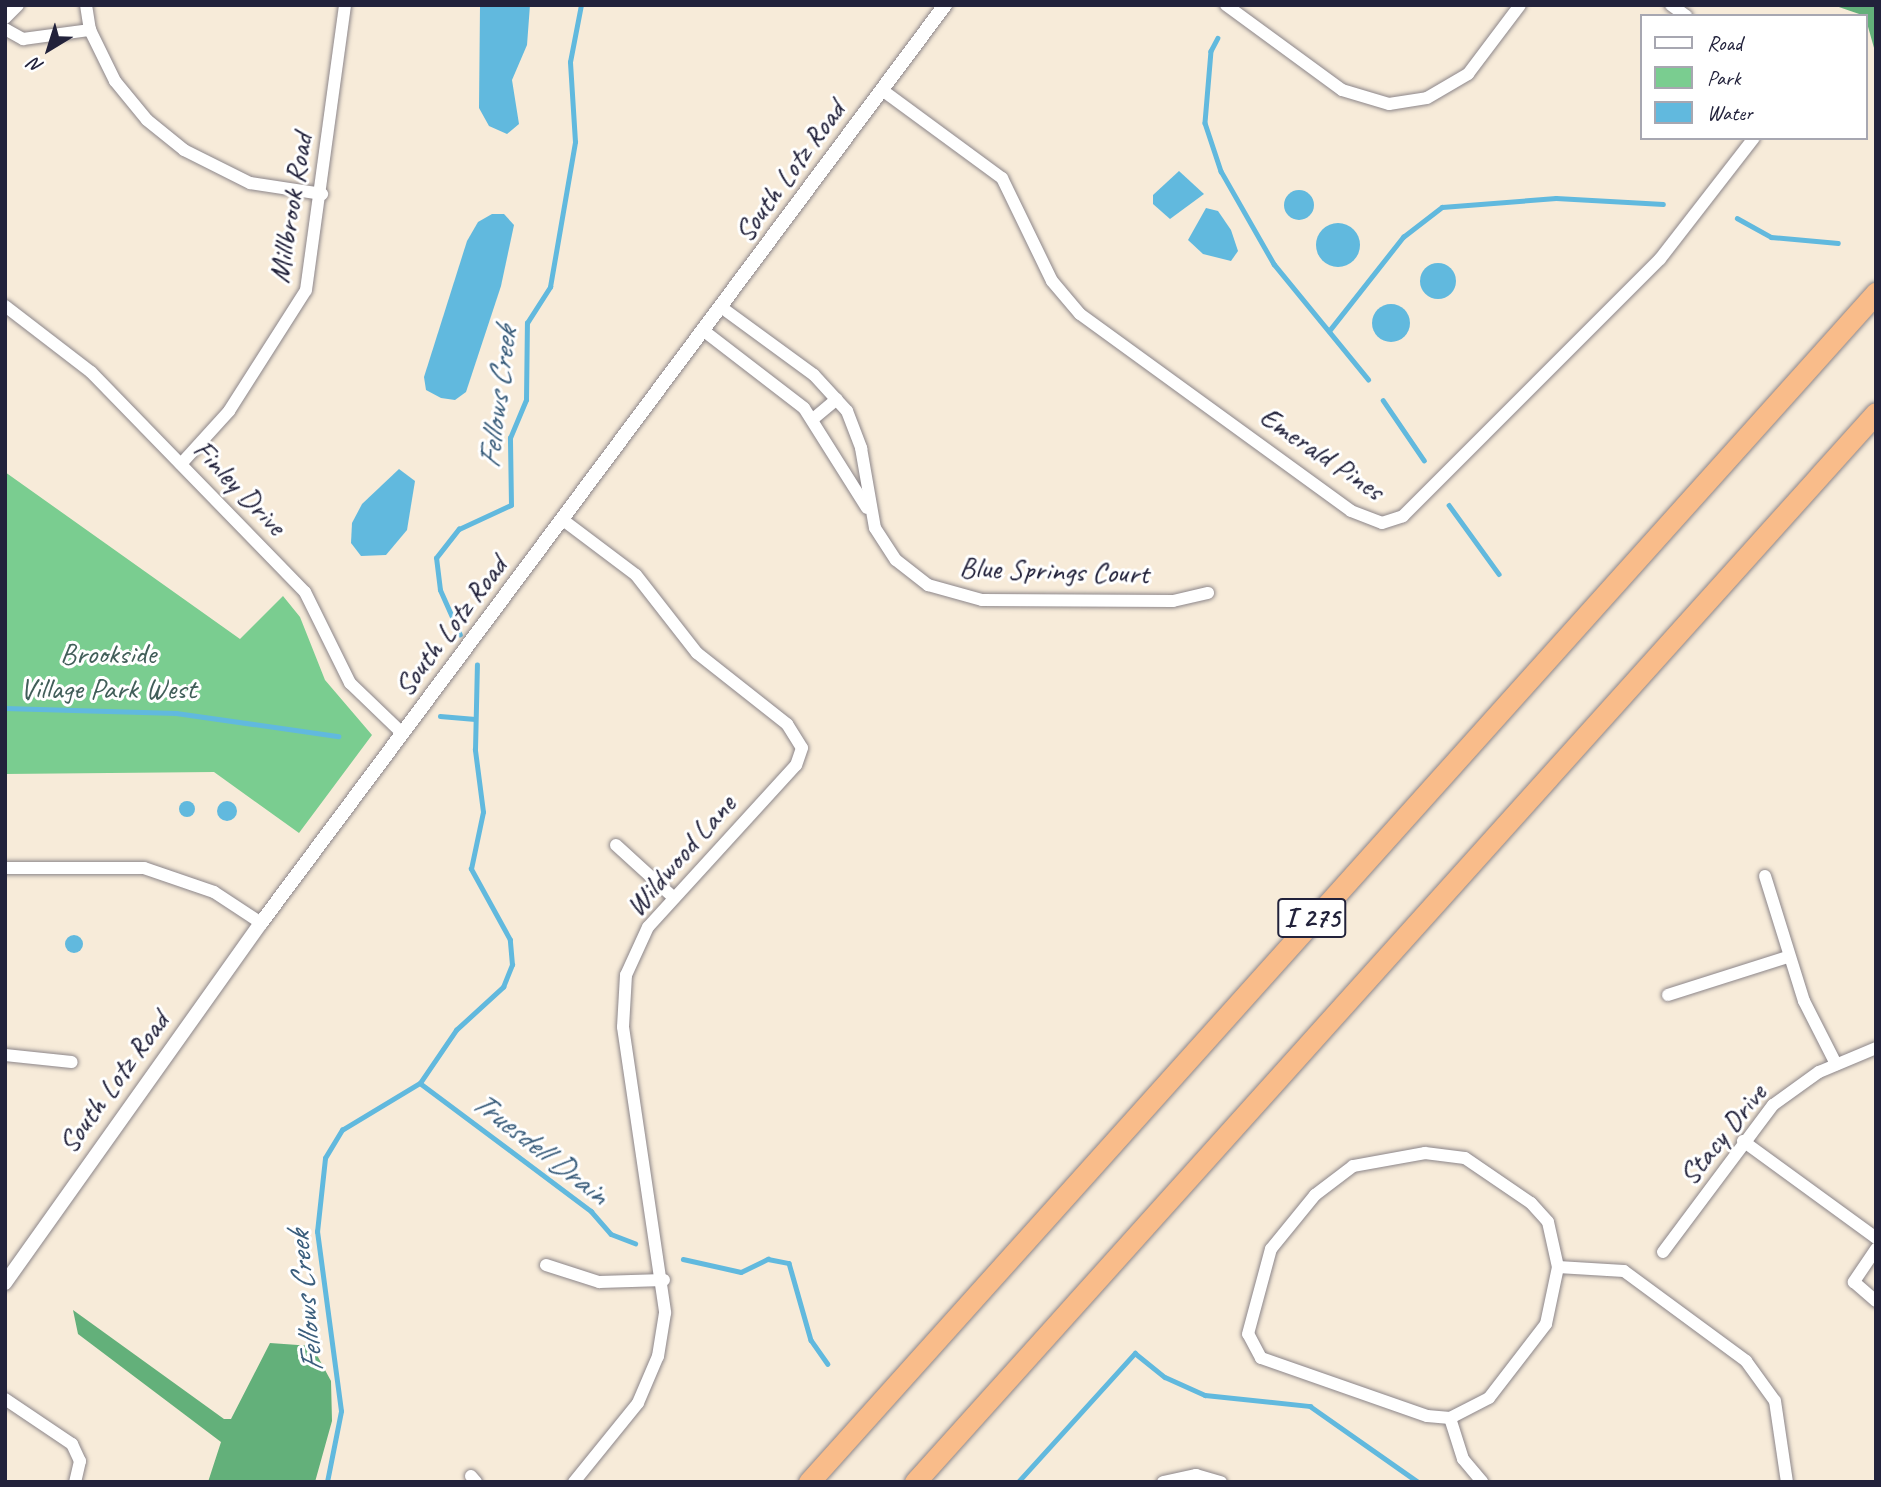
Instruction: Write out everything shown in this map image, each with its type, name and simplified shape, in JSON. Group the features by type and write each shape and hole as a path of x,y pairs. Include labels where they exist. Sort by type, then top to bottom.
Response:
{"highway":[{"name":"I 275","path":"808,1482 1876,293"},
{"name":"I 275","path":"915,1482 1876,413"}],"street":[{"path":"5,18 18,5"},
{"path":"86,5 90,30 125,95 184,149 250,183 322,194"},
{"name":"Millbrook Road","path":"181,464 229,411 296,314 315,258 345,5"},
{"name":"South Lotz Road","path":"5,1283 261,923 945,5"},
{"path":"1226,5 1342,90 1389,104 1427,98 1468,74 1520,5"},
{"path":"5,29 23,39 90,30"},
{"name":"Emerald Pines","path":"881,90 1002,178 1052,281 1080,314 1351,511 1382,523 1403,516 1660,259 1752,140"},
{"name":"Finley Drive","path":"5,306 76,358 305,592 350,683 402,733"},
{"name":"Blue Springs Court","path":"721,307 837,398 855,427 867,508 896,560 951,595 1172,601 1208,593"},
{"path":"704,331 813,419 867,508"},
{"path":"813,419 837,398"},
{"name":"Wildwood Lane","path":"563,520 636,575 706,662 800,738 796,765 673,897 641,938 622,1002 664,1280 662,1338 649,1380 574,1482"},
{"path":"616,845 673,897"},
{"path":"5,868 144,868 214,892 261,923"},
{"path":"1765,876 1788,957 1836,1064"},
{"path":"1668,995 1788,957"},
{"name":"Stacy Drive","path":"1663,1252 1743,1141 1787,1093 1836,1064 1876,1048"},
{"path":"5,1055 72,1062"},
{"path":"1743,1141 1876,1238"},
{"path":"1446,1154 1481,1168 1540,1212 1552,1231 1558,1267 1546,1324 1489,1398 1450,1418 1416,1412 1261,1358 1249,1324 1271,1249 1315,1195 1353,1166 1446,1154"},
{"path":"1876,1249 1854,1282 1876,1301"},
{"path":"546,1265 599,1282 664,1280"},
{"path":"1558,1267 1624,1271 1746,1361 1775,1401 1787,1482"},
{"path":"5,1399 72,1444 80,1461 75,1482"},
{"path":"1450,1418 1463,1459 1482,1482"},
{"path":"1163,1482 1196,1475 1221,1482"}],"green space":[{"path":"1833,5 1876,5 1876,55 1867,14"},
{"name":"Brookside Village Park West","path":"5,472 240,639 283,596 300,617 325,680 372,735 299,833 214,772 5,774"},
{"path":"73,1310 224,1419 231,1419 270,1343 312,1346 331,1381 332,1421 315,1482 208,1482 221,1442 78,1334"}],"water":[{"path":"480,5 530,5 527,45 512,80 519,124 507,134 489,126 479,108"},
{"path":"1179,171 1204,194 1170,219 1153,204 1153,195"},
{"path":"1299,190 1305,191 1313,199 1313,211 1305,219 1299,220 1293,219 1285,211 1284,205 1285,199 1293,191"},
{"path":"1206,208 1218,211 1231,230 1238,251 1231,261 1203,254 1188,240"},
{"path":"492,214 504,214 514,225 501,286 466,392 455,400 441,398 426,390 424,377 467,241 478,222"},
{"path":"1338,223 1353,230 1360,245 1353,260 1338,267 1323,260 1316,245 1323,230"},
{"path":"1438,263 1451,268 1456,281 1451,294 1438,299 1425,294 1420,281 1425,268"},
{"path":"1391,304 1405,309 1410,323 1405,337 1391,342 1377,337 1372,323 1377,309"},
{"path":"399,469 415,481 407,530 386,555 361,556 351,543 352,523 362,504"},
{"path":"187,801 193,803 193,815 187,817 181,815 179,809 181,803"},
{"path":"227,801 234,804 237,811 234,818 227,821 220,818 217,811 220,804"},
{"path":"74,935 80,938 83,944 80,950 74,953 68,950 65,944 68,938"}],"waterway":[{"name":"Fellows Creek","path":"460,635 440,590 436,558 459,529 511,505 510,438 526,400 527,323 550,287 575,142 570,62 581,5"},
{"path":"1218,38 1211,51 1205,123 1221,171 1274,264 1368,379"},
{"path":"1329,331 1403,237 1442,207 1556,198 1663,204"},
{"path":"1737,218 1771,237 1838,243"},
{"path":"1383,400 1424,460"},
{"path":"1449,505 1499,574"},
{"name":"Fellows Creek","path":"327,1482 341,1411 317,1232 325,1158 342,1130 420,1083 456,1030 503,987 512,965 510,940 471,869 483,812 475,750 477,665"},
{"path":"5,708 176,713 338,736"},
{"path":"440,716 475,719"},
{"name":"Truesdell Drain","path":"420,1083 591,1211 611,1234 635,1243"},
{"name":"Truesdell Drain","path":"683,1259 741,1272 768,1259 789,1263 811,1340 828,1364"},
{"name":"Truesdell Drain","path":"1018,1482 1135,1353 1165,1377 1205,1395 1310,1406 1418,1482"}]}
